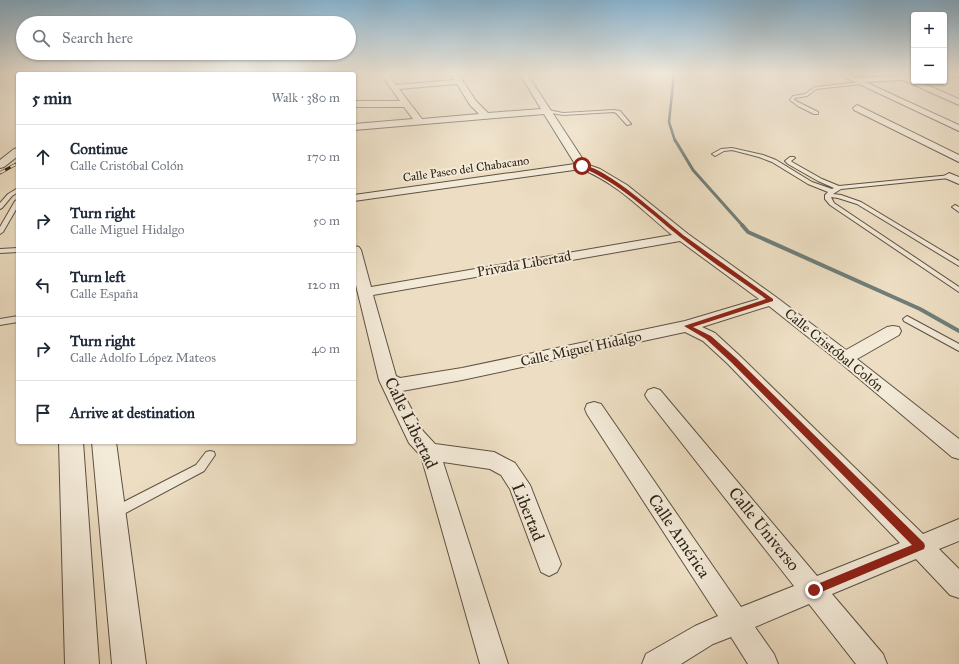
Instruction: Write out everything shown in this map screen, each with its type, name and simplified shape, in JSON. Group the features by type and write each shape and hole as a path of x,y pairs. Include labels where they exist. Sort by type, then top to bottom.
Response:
{"street":[{"path":"406,105 418,121"},
{"path":"475,105 486,116"},
{"path":"544,105 582,166"},
{"path":"908,105 959,128"},
{"path":"857,108 959,159"},
{"path":"356,126 548,111"},
{"path":"0,163 16,152"},
{"name":"Calle Paseo del Chabacano","path":"356,198 582,166"},
{"name":"Calle Cristóbal Colón","path":"582,166 599,173 630,194 682,237 771,300 959,451"},
{"path":"954,175 959,181"},
{"name":"Privada Libertad","path":"365,292 682,237"},
{"name":"Calle Libertad","path":"356,258 388,380 416,437 430,452 494,664"},
{"name":"Calle Miguel Hidalgo","path":"388,380 399,385 414,384 687,326 771,300"},
{"path":"687,326 709,337 734,360 959,586"},
{"path":"845,358 893,331"},
{"name":"Calle Universo","path":"654,395 814,590 872,664"},
{"name":"Calle América","path":"594,409 764,664"},
{"path":"71,444 82,664"},
{"path":"104,444 129,664"},
{"name":"Libertad","path":"430,452 494,461 508,469 519,485 549,564"},
{"path":"656,664 704,636 959,530"}],"lane":[{"path":"799,105 816,113"},
{"path":"548,111 564,114 614,111 618,112 629,124"},
{"path":"715,154 723,150 732,149 761,156 774,161 810,183 830,193 859,203 959,264"},
{"path":"792,158 788,161 790,163 820,180 840,187"},
{"path":"954,175 840,187 830,193 828,199 832,204 959,290"},
{"path":"0,207 10,195 16,191"},
{"path":"0,232 16,204"},
{"path":"0,251 16,250"},
{"path":"0,322 16,319"},
{"path":"907,319 959,348"},
{"path":"112,514 200,468 210,455"}],"waterway":[{"path":"671,105 669,122 675,141"},
{"path":"675,140 693,170 743,226"},
{"path":"742,225 748,232 920,309 959,331"}],"railway":[{"path":"0,173 16,164"}],"route":[{"path":"582,166 590,168 613,181 636,198 682,237 771,300 687,326 709,337 734,360 920,546 814,590"}]}
